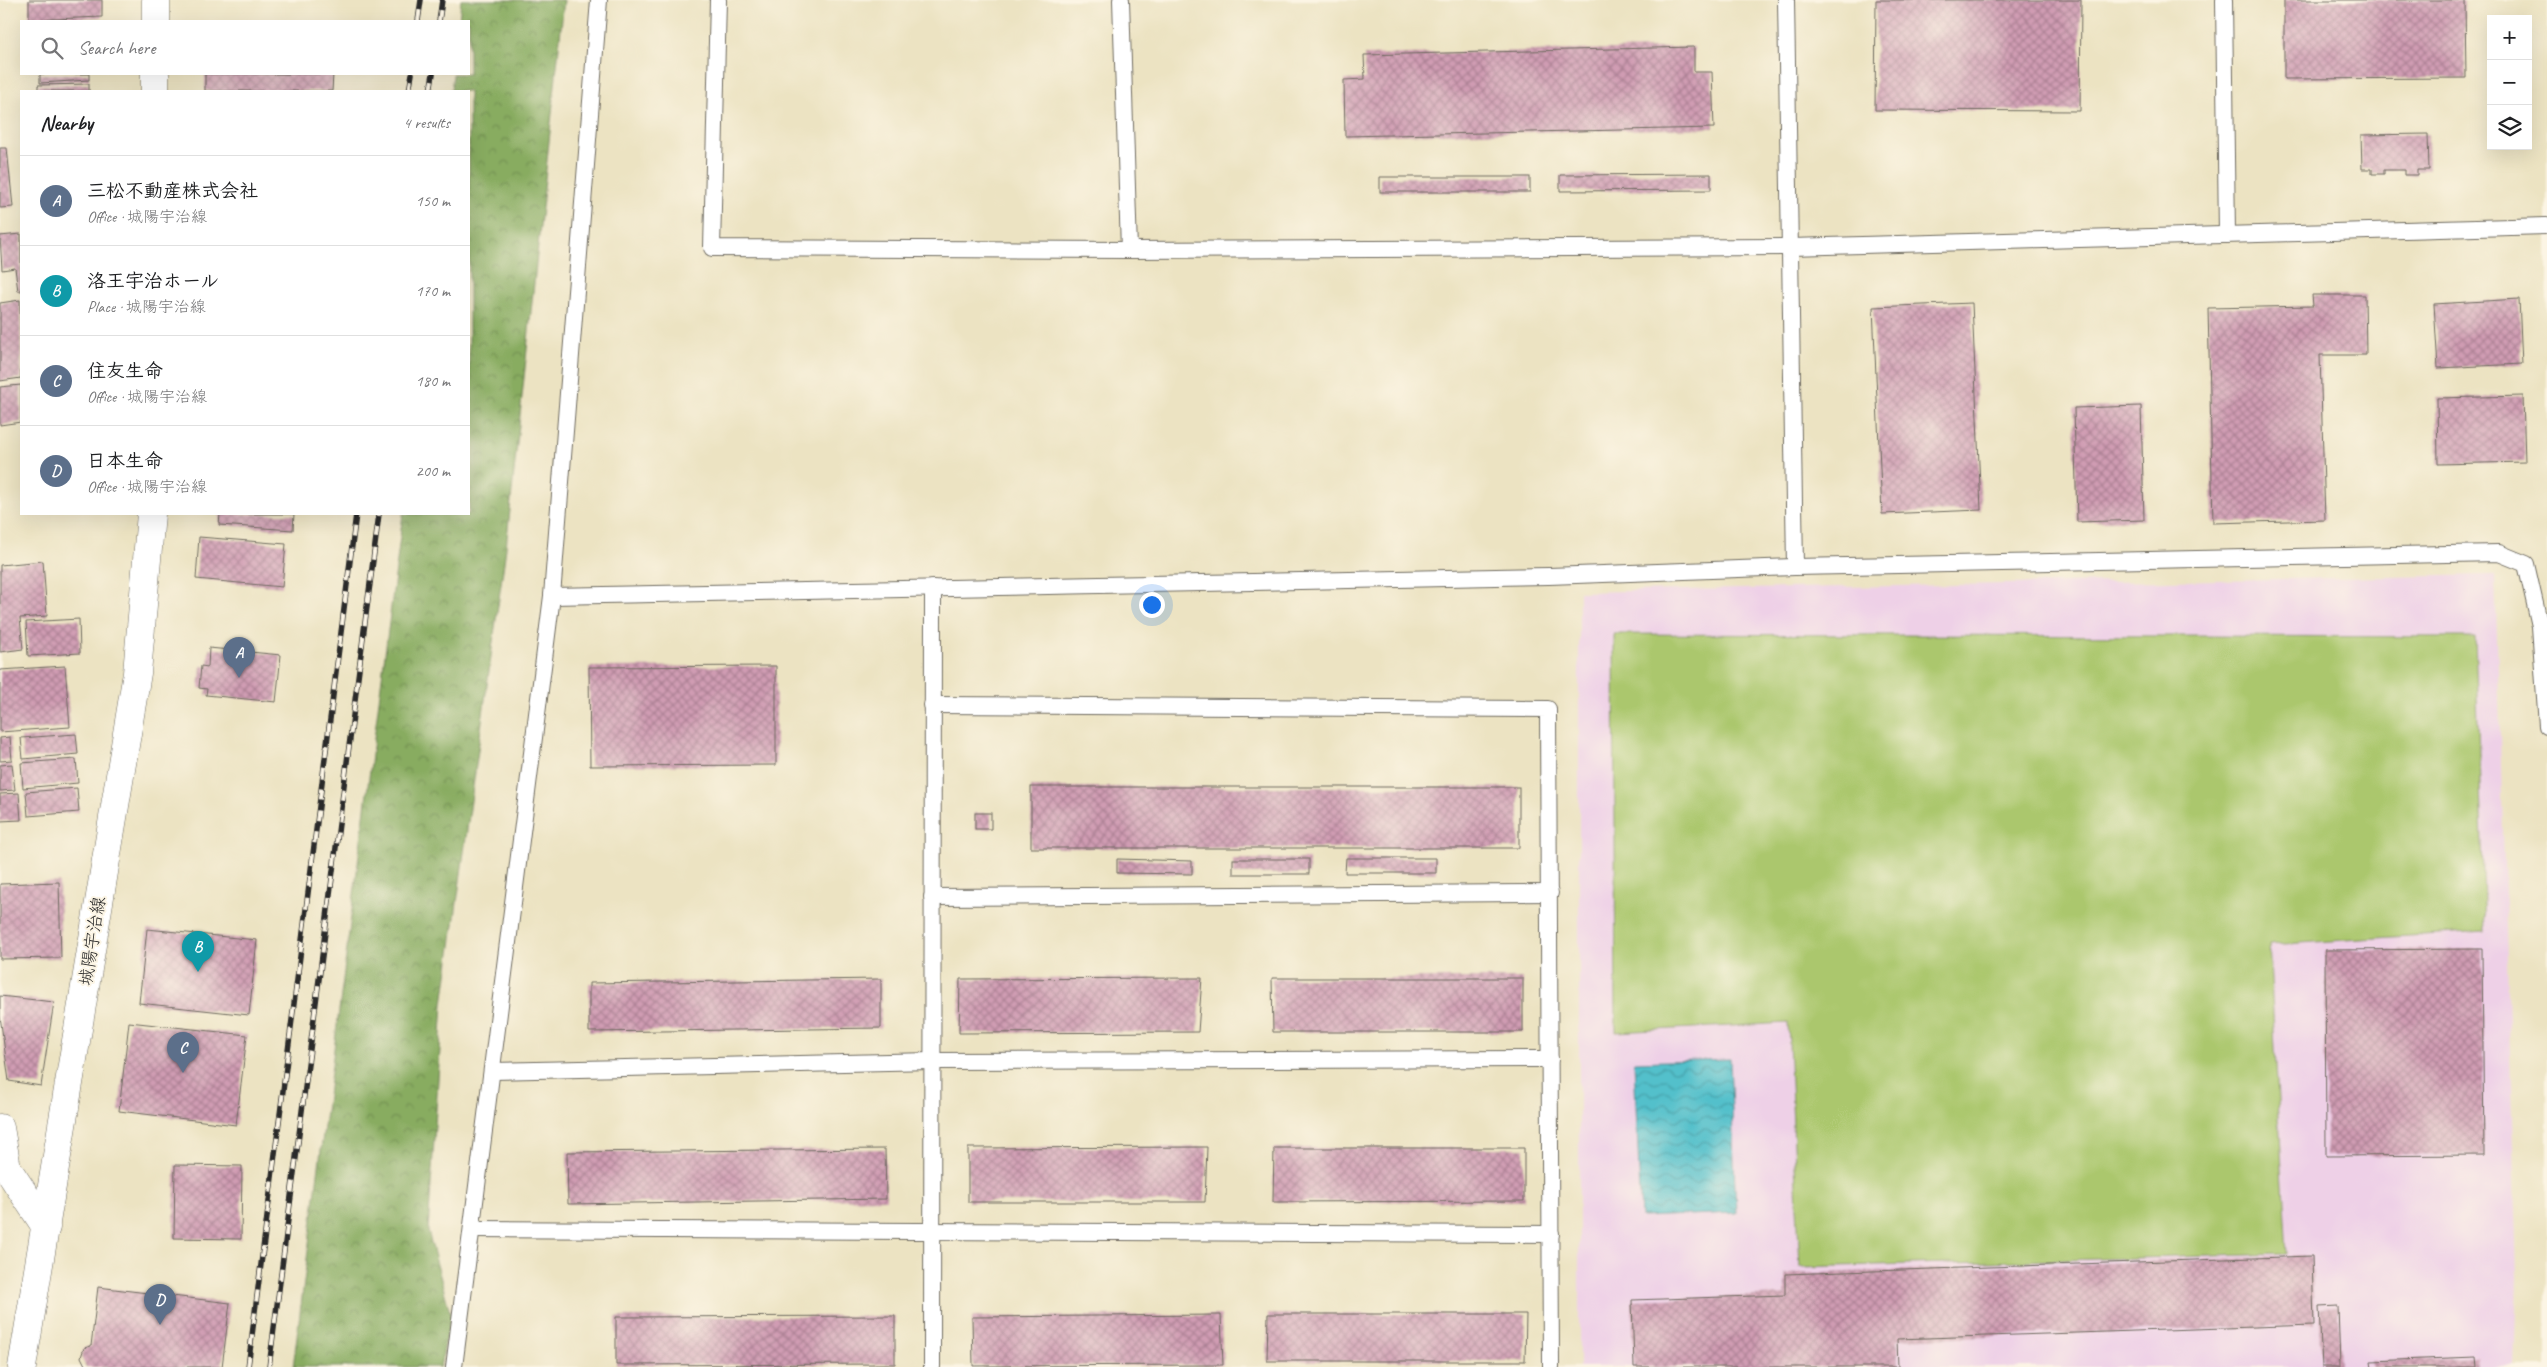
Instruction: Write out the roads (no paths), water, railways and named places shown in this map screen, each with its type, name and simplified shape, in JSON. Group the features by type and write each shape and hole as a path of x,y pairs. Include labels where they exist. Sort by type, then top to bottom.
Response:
{"main road":[{"path":"156,0 156,20"},
{"path":"155,75 155,90"},
{"name":"城陽宇治線","path":"22,1367 137,672 151,515"},
{"path":"0,1128 7,1168 46,1227"}],"lane":[{"path":"454,1367 552,596 599,0"},
{"path":"718,0 712,248 1129,250 1791,247 2547,226"},
{"path":"1121,0 1129,250"},
{"path":"1786,0 1795,567"},
{"path":"2224,0 2227,235"},
{"path":"552,596 1549,576 1795,567 2499,553 2526,564 2540,626 2547,726"},
{"path":"932,1367 933,588"},
{"path":"932,705 1548,709 1551,1367"},
{"path":"932,897 1550,893"},
{"path":"492,1071 932,1061 1550,1059"},
{"path":"472,1229 932,1233 1551,1234"}],"water":[{"path":"1730,1059 1736,1213 1641,1217 1634,1062"}],"railway":[{"path":"418,20 421,0"},
{"path":"439,20 442,0"},
{"path":"409,90 412,75"},
{"path":"430,90 433,75"},
{"path":"248,1367 356,515"},
{"path":"269,1367 379,515"}],"place":[{"name":"三松不動産株式会社","path":"239,678"},
{"name":"洛王宇治ホール","path":"198,972"},
{"name":"住友生命","path":"183,1073"},
{"name":"日本生命","path":"160,1325"}]}
